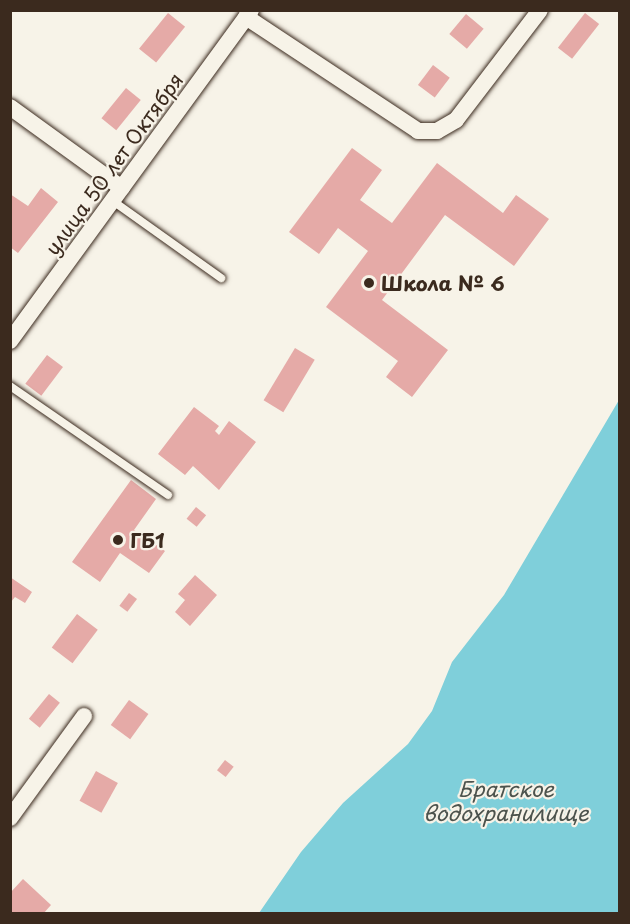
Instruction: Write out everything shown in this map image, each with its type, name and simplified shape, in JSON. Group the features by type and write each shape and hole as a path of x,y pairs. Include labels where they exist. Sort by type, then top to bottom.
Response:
{"street":[{"path":"249,14 418,131 437,132 456,120 540,10"},
{"name":"улица 50 лет Октября","path":"10,341 249,14"},
{"path":"10,107 117,195"},
{"path":"10,818 84,716"}],"lane":[{"path":"117,195 221,278"},
{"path":"10,386 168,495"}],"water":[{"name":"Братское водохранилище","path":"619,400 619,913 259,913 301,852 343,803 408,744 432,711 452,662 504,595"}],"building":[{"path":"168,13 185,27 156,63 139,49"},
{"path":"585,13 599,24 572,59 558,48"},
{"path":"466,14 484,29 467,49 449,34"},
{"path":"433,65 450,78 435,98 418,85"},
{"path":"126,88 141,100 116,130 101,118"},
{"name":"Школа № 6","path":"352,148 382,170 360,200 392,223 437,163 503,213 516,195 549,219 514,266 445,215 382,300 448,350 412,397 386,377 398,361 326,307 368,251 338,228 319,254 289,232"},
{"path":"41,188 58,202 18,253 10,247 10,194 28,206"},
{"path":"295,348 315,360 283,412 264,400"},
{"path":"47,355 63,367 41,396 25,384"},
{"path":"194,407 219,426 215,431 219,435 229,421 256,442 219,490 193,466 185,475 158,454"},
{"name":"ГБ1","path":"131,480 156,499 134,530 165,551 149,573 120,553 100,582 72,562"},
{"path":"196,507 206,515 197,527 187,519"},
{"path":"195,575 217,595 190,626 175,612 185,600 178,594"},
{"path":"10,577 32,592 25,603 15,597 10,603"},
{"path":"129,593 137,599 127,612 119,606"},
{"path":"77,614 98,630 72,663 52,648"},
{"path":"49,694 60,703 40,728 29,719"},
{"path":"129,700 148,714 130,739 111,725"},
{"path":"225,760 234,767 226,777 217,770"},
{"path":"96,771 118,783 101,813 80,801"},
{"path":"23,879 51,905 43,914 10,914 10,893"}],"place":[{"name":"Школа № 6","path":"369,283"},
{"name":"ГБ1","path":"118,540"}]}
